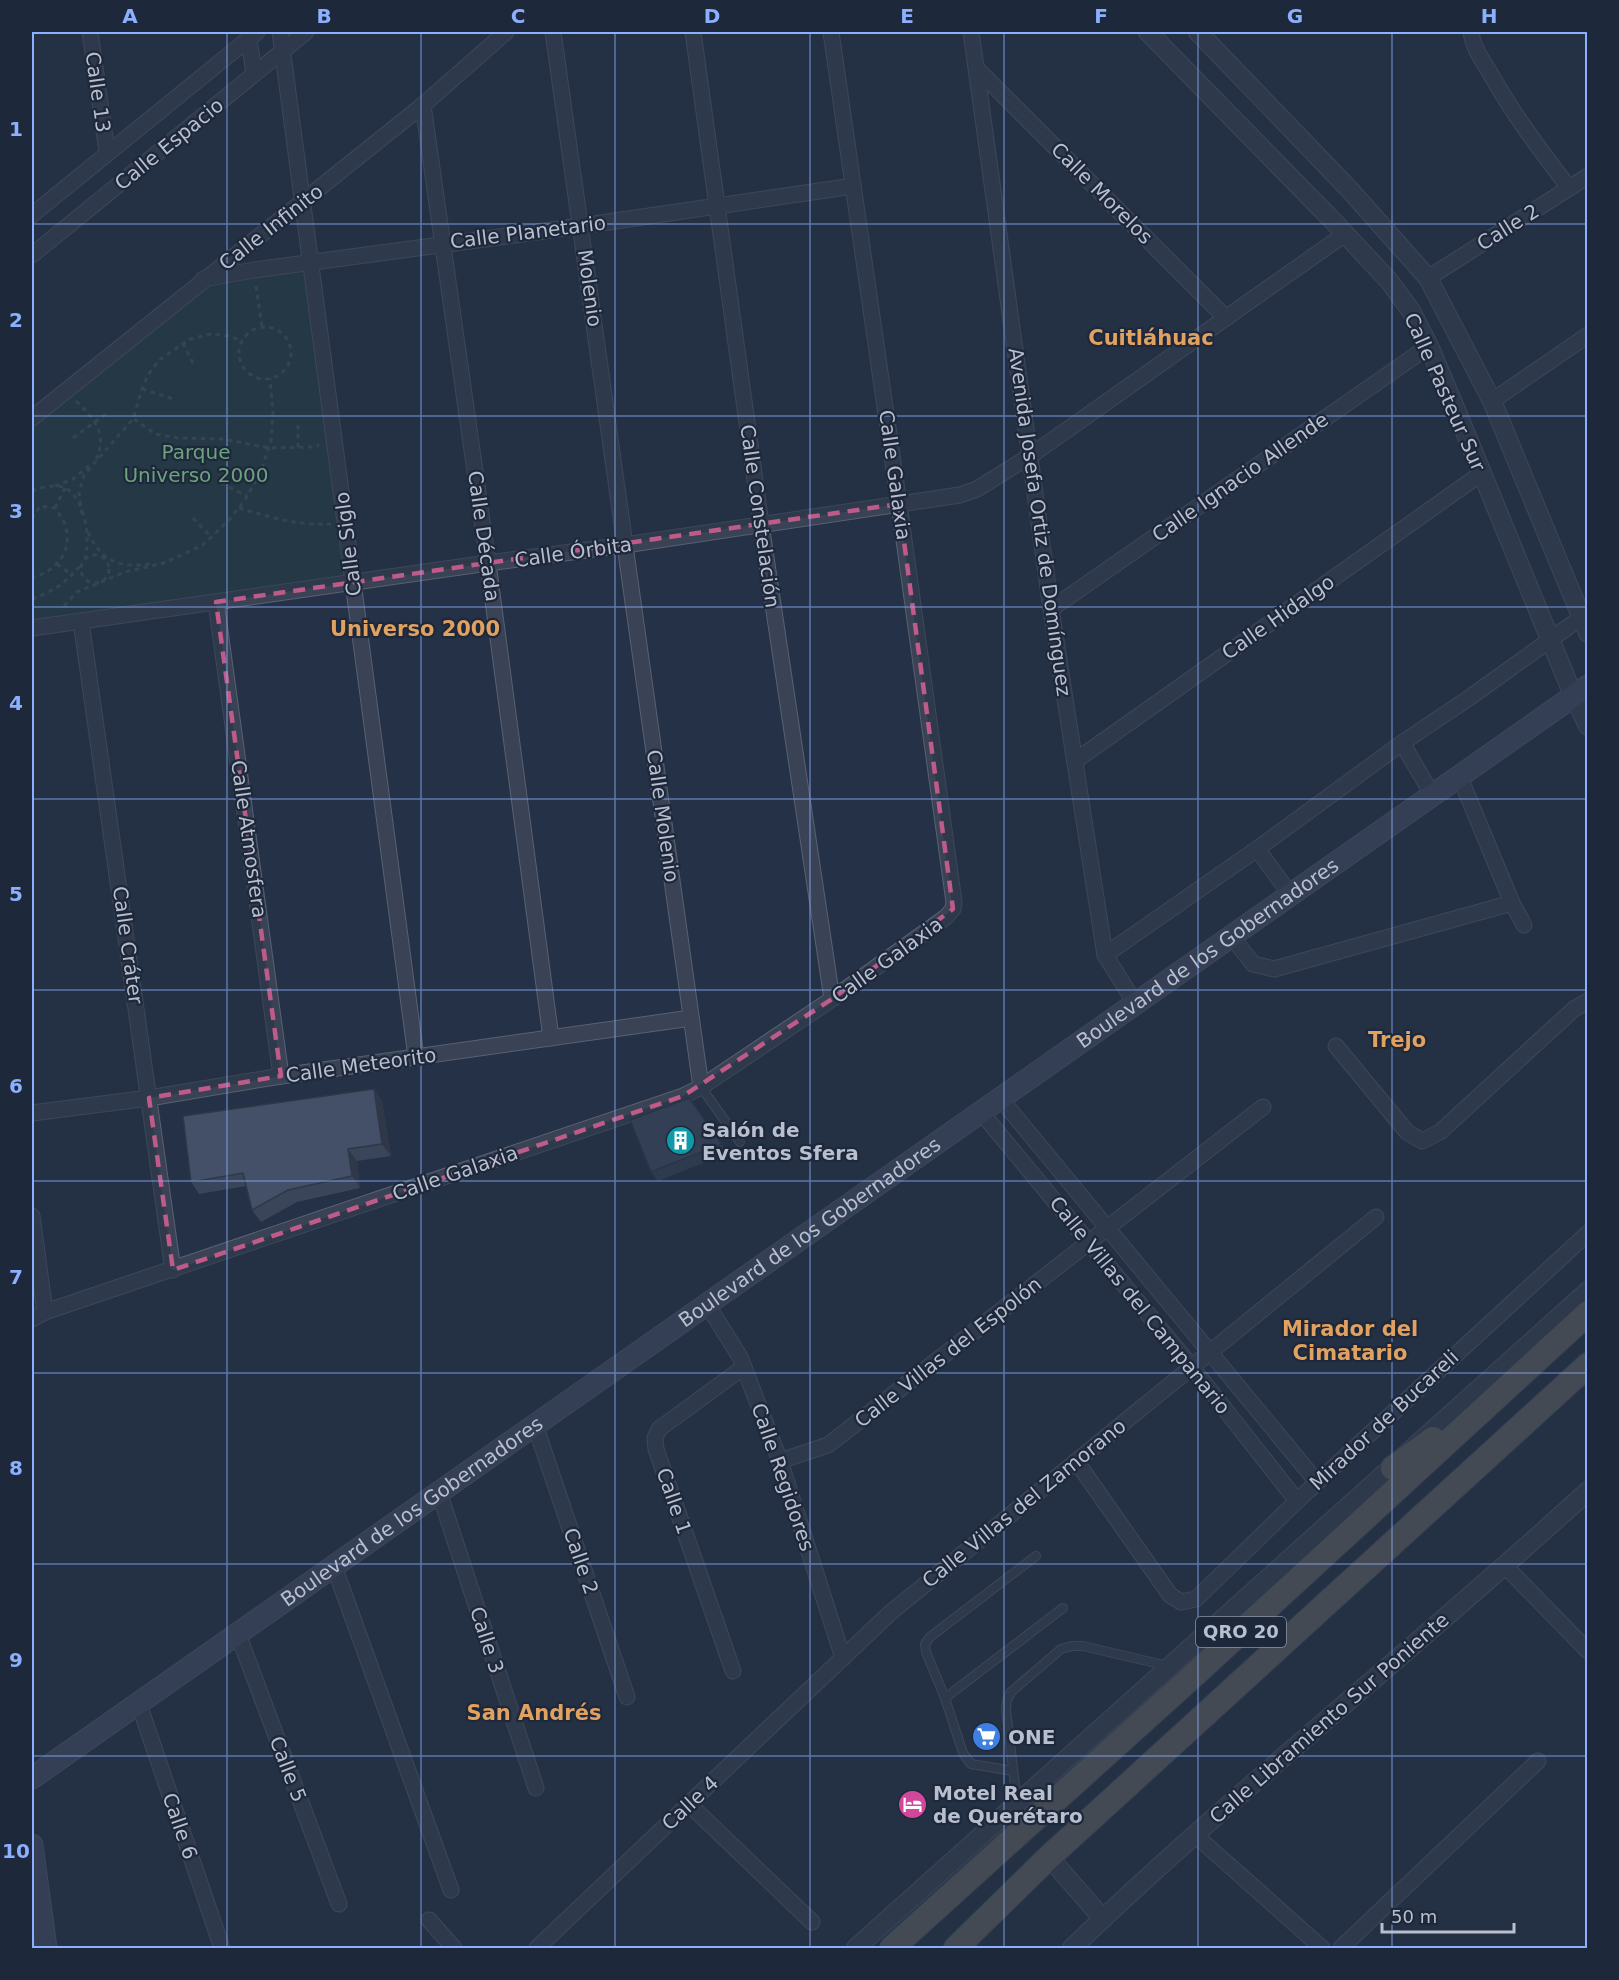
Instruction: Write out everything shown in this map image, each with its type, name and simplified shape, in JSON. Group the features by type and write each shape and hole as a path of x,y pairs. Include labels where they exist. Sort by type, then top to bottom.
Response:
{"highway":[{"name":"QRO 20","path":"892,1948 1514,1383 1587,1313"},
{"name":"QRO 20","path":"956,1948 1049,1857 1587,1365"},
{"path":"1392,1468 1514,1383"}],"main road":[{"name":"Boulevard de los Gobernadores","path":"32,1778 1580,690"},
{"path":"32,1845 46,1948"}],"street":[{"name":"Calle 13","path":"90,32 107,152"},
{"name":"Calle Siglo","path":"280,32 416,1057"},
{"name":"Calle Espacio","path":"32,255 306,32"},
{"name":"Calle Infinito","path":"32,418 64,390 423,105 506,32"},
{"name":"Molenio","path":"553,32 625,545"},
{"name":"Calle Constelación","path":"693,32 761,524 832,999"},
{"name":"Calle Galaxia","path":"38,1316 683,1096 832,999 946,917 953,909 954,902 900,504 831,32"},
{"name":"Avenida Josefa Ortiz de Domínguez","path":"971,32 1051,609 1105,955 1134,1003"},
{"name":"Calle Pasteur Sur","path":"1148,32 1345,234 1390,282 1411,311 1429,346 1551,638 1580,690 1587,726"},
{"name":"Calle Pasteur Sur","path":"1198,32 1349,189 1428,278 1492,401 1586,622"},
{"path":"1471,32 1473,43 1502,94 1538,148 1569,188"},
{"name":"Calle Espacio","path":"32,215 251,34"},
{"path":"251,34 254,75"},
{"name":"Calle Morelos","path":"977,69 1226,318"},
{"name":"Calle Década","path":"423,105 488,563 551,1038"},
{"name":"Calle 2","path":"1428,278 1587,176"},
{"name":"Calle Planetario","path":"203,279 853,186"},
{"name":"Calle Órbita","path":"32,628 625,545 960,495 977,489 1030,456 1345,234"},
{"path":"1492,401 1587,335"},
{"name":"Calle Ignacio Allende","path":"1051,609 1429,346"},
{"name":"Calle Hidalgo","path":"1075,761 1482,473"},
{"name":"Calle Molenio","path":"625,545 700,1087"},
{"name":"Calle Atmosfera","path":"216,603 281,1076"},
{"name":"Calle Cráter","path":"81,621 173,1270"},
{"path":"1105,955 1551,638 1586,622"},
{"path":"1402,743 1432,794"},
{"path":"1460,775 1512,903 1524,925"},
{"path":"1257,849 1290,894"},
{"path":"1231,936 1253,964 1274,969 1512,903"},
{"path":"1336,1046 1407,1132 1422,1141 1440,1132 1574,1009 1587,1001"},
{"name":"Calle Meteorito","path":"32,1113 149,1098 281,1076 691,1018"},
{"name":"Calle Villas del Campanario","path":"1000,1098 1317,1482"},
{"name":"Calle Villas del Espolón","path":"780,1461 828,1445 1263,1107"},
{"name":"Calle Villas del Campanario","path":"981,1112 1191,1366 1297,1500"},
{"path":"32,1216 38,1316"},
{"name":"Calle Villas del Zamorano","path":"843,1658 890,1613 1376,1217"},
{"name":"Mirador de Bucareli","path":"1076,1461 1170,1595 1181,1602 1196,1599 1297,1500 1587,1233"},
{"path":"856,1948 1587,1291"},
{"name":"Calle Regidores","path":"707,1304 744,1367 780,1461 843,1658"},
{"name":"Calle 1","path":"733,1671 656,1449 655,1438 659,1429 744,1367"},
{"name":"Calle 2","path":"535,1425 627,1697"},
{"name":"Calle Libramiento Sur Poniente","path":"1072,1948 1194,1834 1505,1566 1587,1491"},
{"name":"Calle 3","path":"439,1492 536,1788"},
{"path":"334,1566 451,1890"},
{"path":"1505,1566 1587,1651"},
{"name":"Calle 5","path":"238,1634 339,1904"},
{"name":"Calle 4","path":"537,1948 843,1658"},
{"name":"Calle 6","path":"139,1704 222,1948"},
{"path":"1341,1948 1538,1761"},
{"path":"689,1804 812,1922"},
{"path":"1194,1834 1322,1948"},
{"path":"1049,1857 1103,1919"},
{"path":"429,1920 454,1948"}],"lane":[{"path":"700,1087 740,1142"},
{"path":"1013,1771 971,1764 963,1754 925,1644 930,1637 1036,1556"},
{"path":"945,1698 1063,1608"},
{"path":"1017,1804 1006,1710 1011,1692 1061,1649 1072,1646 1083,1646 1170,1667"}],"path":[{"path":"254,270 262,327"},
{"path":"262,327 278,329 287,337 292,348 291,359 286,369 270,378 257,378 243,367 240,359 239,350 242,341 248,333 262,327"},
{"path":"82,514 79,493 84,475 133,419 148,375 159,360 190,339 212,334 229,336 242,341"},
{"path":"183,343 194,365"},
{"path":"57,624 63,608 76,592 125,572 164,563 203,545 239,508 261,471 269,448 273,413 270,378"},
{"path":"142,389 173,399"},
{"path":"32,491 55,486 73,478 94,463 101,448 99,431 91,416 64,390"},
{"path":"74,438 106,413"},
{"path":"133,419 154,434 178,438 234,440 269,448 311,447 335,440"},
{"path":"298,425 298,447"},
{"path":"221,483 247,496"},
{"path":"55,486 65,488 75,498 95,546 106,558 110,569 108,575 99,583 89,582 80,569 81,564"},
{"path":"55,508 65,488"},
{"path":"32,519 40,506 55,508 69,536 66,549 57,564 32,578"},
{"path":"239,508 276,519 311,525 345,523"},
{"path":"193,518 211,537"},
{"path":"32,598 51,592 81,564 88,548 88,531"},
{"path":"85,558 95,554 119,564 164,563"},
{"path":"57,564 72,574"}],"highlighted area":[{"path":"899,504 953,909 832,999 683,1096 173,1270 149,1098 281,1076 216,602"}],"green space":[{"name":"Parque Universo 2000","path":"310,262 352,583 32,628 32,418 203,279"}],"building":[{"path":"374,1089 382,1144 348,1149 352,1176 288,1190 252,1210 243,1173 191,1182 183,1116"},
{"name":"Salón de Eventos Sfera","path":"689,1098 722,1144 651,1172 630,1120"}],"place":[{"name":"Salón de Eventos Sfera","path":"681,1141"},
{"name":"ONE","path":"987,1737"},
{"name":"Motel Real de Querétaro","path":"912,1805"}],"district":[{"name":"Cuitláhuac","path":"1151,338"},
{"name":"Universo 2000","path":"415,629"},
{"name":"Trejo","path":"1397,1040"},
{"name":"Mirador del Cimatario","path":"1350,1341"},
{"name":"San Andrés","path":"534,1713"}]}
